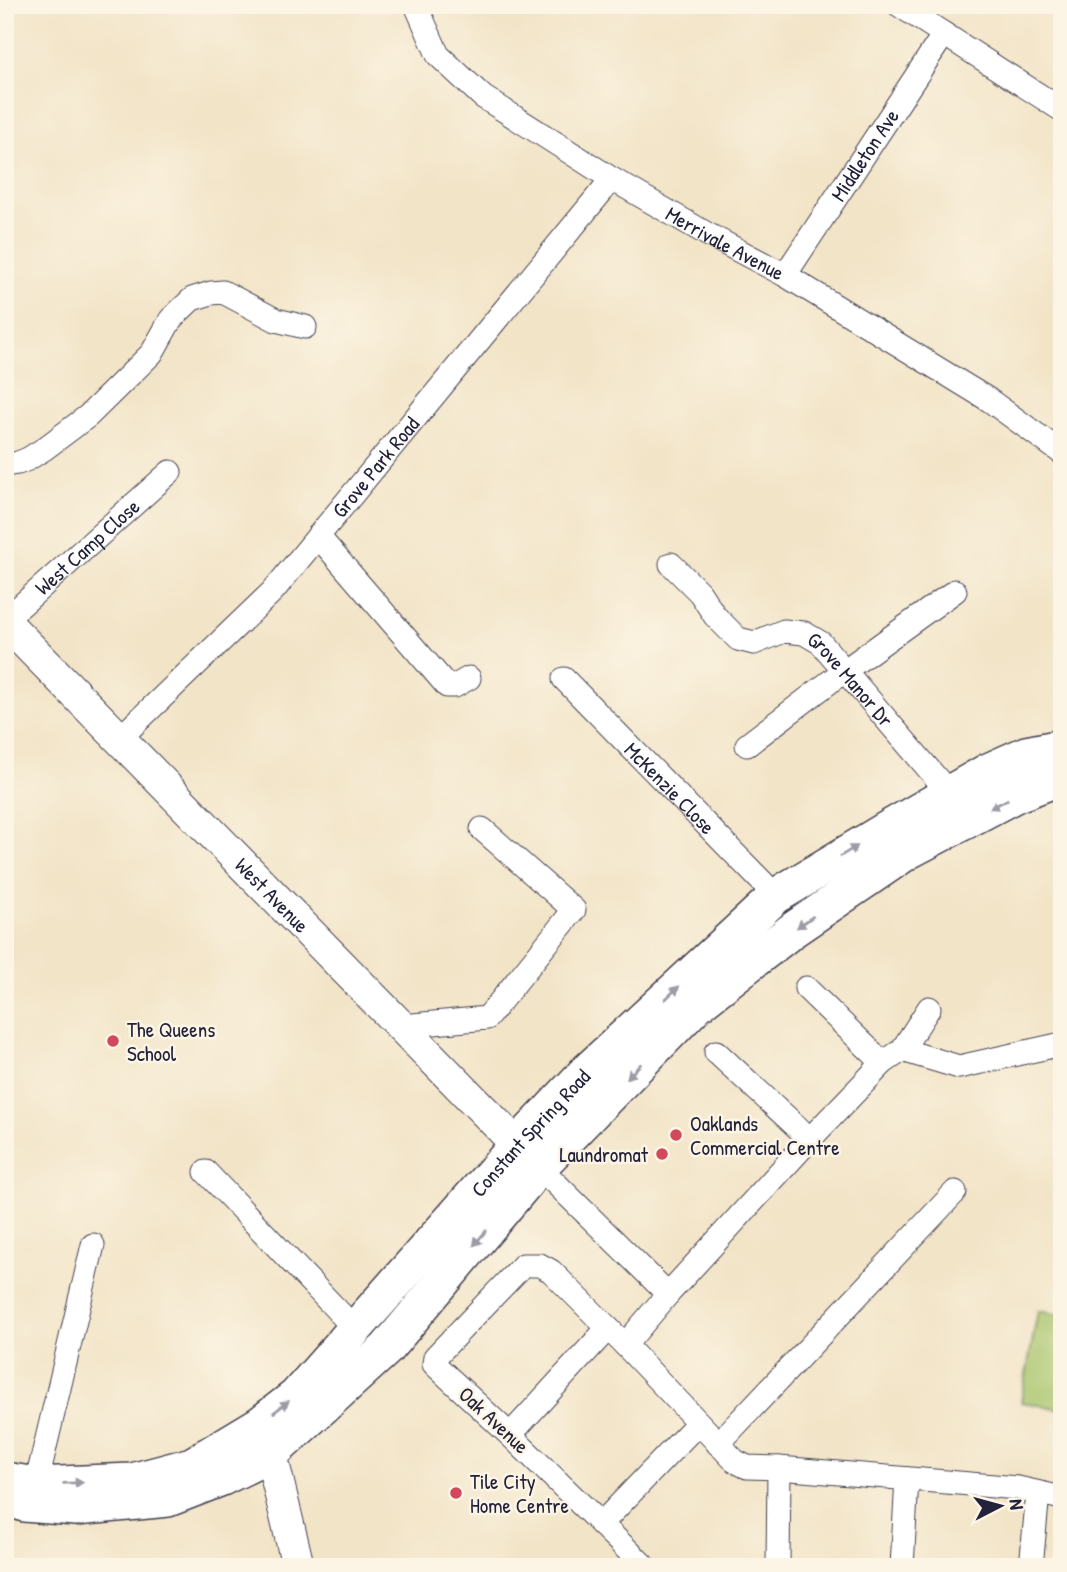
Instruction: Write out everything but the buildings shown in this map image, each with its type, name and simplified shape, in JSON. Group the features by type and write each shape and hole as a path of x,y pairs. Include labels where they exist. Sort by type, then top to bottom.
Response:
{"main road":[{"path":"1026,754 1062,741"},
{"name":"Constant Spring Road","path":"5,1503 76,1508 168,1499 222,1478 271,1454 386,1349 528,1156 585,1073 776,897 841,855 988,771 1026,754 1062,747"},
{"name":"Constant Spring Road","path":"21,1483 132,1481 192,1465 260,1424 296,1396 355,1329 528,1156 697,1005 794,929 907,852 1015,795 1062,777"}],"street":[{"name":"Merrivale Avenue","path":"416,5 438,55 483,97 612,179 706,234 785,275 989,400 1062,453"},
{"path":"899,5 1062,110"},
{"name":"Middleton Ave","path":"785,275 944,34"},
{"name":"Grove Park Road","path":"120,738 273,591 612,179"},
{"path":"5,465 28,459 88,415 152,352 171,319 192,299 223,292 276,320 305,327"},
{"name":"West Camp Close","path":"5,621 170,472"},
{"path":"318,536 447,686 455,686 469,678"},
{"name":"Grove Manor Dr","path":"671,564 700,593 715,616 738,639 754,643 784,631 804,633 821,643 950,793"},
{"path":"747,745 955,591"},
{"name":"West Avenue","path":"5,621 528,1156"},
{"name":"McKenzie Close","path":"564,679 776,897"},
{"path":"402,1026 487,1018 574,910 482,830"},
{"path":"806,988 883,1063"},
{"path":"625,1345 810,1139 883,1063 902,1050 929,1008"},
{"path":"902,1050 959,1067 1062,1044"},
{"path":"716,1052 810,1139"},
{"path":"528,1156 668,1294"},
{"path":"206,1172 355,1329"},
{"path":"718,1444 954,1192"},
{"path":"21,1483 93,1245"},
{"name":"Oak Avenue","path":"608,1328 551,1271 540,1265 523,1265 433,1361 645,1567"},
{"path":"510,1436 608,1328 718,1444 735,1461 747,1467 1018,1488 1062,1498"},
{"path":"601,1524 698,1423"},
{"path":"271,1454 297,1567"},
{"path":"778,1567 779,1468"},
{"path":"902,1567 907,1479"},
{"path":"1031,1567 1038,1493"}],"green space":[{"path":"1038,1311 1062,1315 1062,1409 1021,1402"}],"place":[{"name":"The Queens School","path":"113,1041"},
{"name":"Oaklands Commercial Centre","path":"676,1135"},
{"name":"Laundromat","path":"662,1154"},
{"name":"Tile City Home Centre","path":"456,1493"}]}
